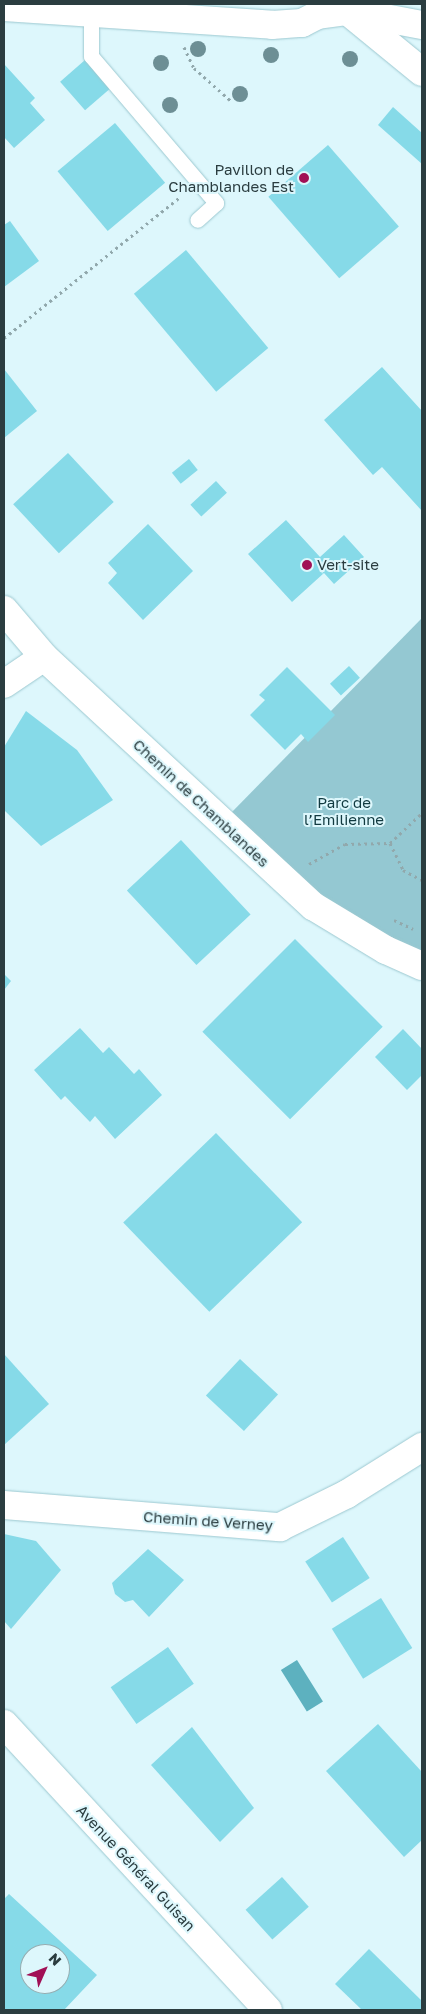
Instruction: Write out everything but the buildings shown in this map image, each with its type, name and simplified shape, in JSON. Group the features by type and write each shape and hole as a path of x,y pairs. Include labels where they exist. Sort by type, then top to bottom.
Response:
{"street":[{"path":"4,7 272,25 302,23 318,15 344,7 422,25"},
{"path":"344,7 422,72"},
{"name":"Chemin de Chamblandes","path":"4,610 44,657 313,906 386,950 422,966"},
{"path":"4,684 44,657"},
{"name":"Chemin de Verney","path":"4,1505 280,1527 347,1494 422,1447"},
{"name":"Avenue Général Guisan","path":"4,1724 268,2010"}],"lane":[{"path":"91,13 91,56 216,203 197,220"}],"path":[{"path":"185,43 184,50 194,68 232,102"},
{"path":"4,338 199,182"},
{"path":"306,866 345,844 390,843 422,813"},
{"path":"390,843 403,870 422,880"},
{"path":"299,860 314,871"},
{"path":"389,917 422,933"}],"green space":[{"name":"Parc de l’Emilienne","path":"422,618 422,953 393,942 325,900 231,813"}],"shaded area":[{"path":"297,1660 323,1702 307,1712 281,1670"}],"place":[{"name":"Pavillon de Chamblandes Est","path":"304,178"},
{"name":"Vert-site","path":"307,565"}]}
